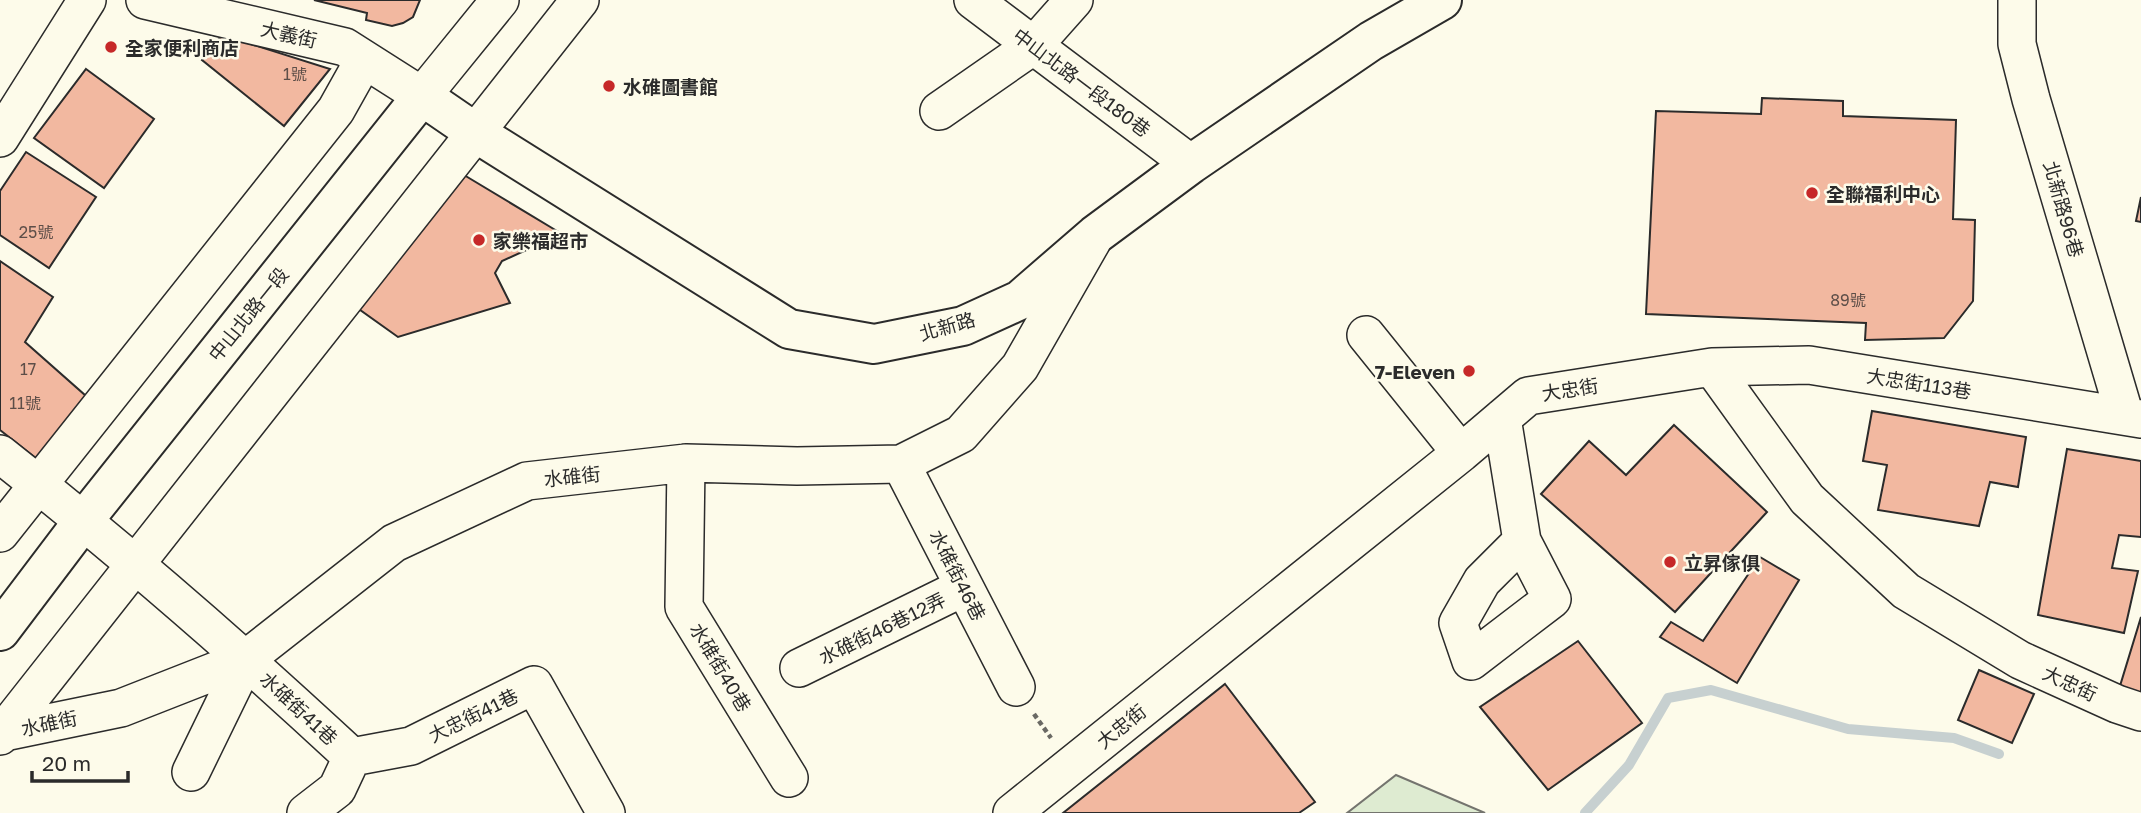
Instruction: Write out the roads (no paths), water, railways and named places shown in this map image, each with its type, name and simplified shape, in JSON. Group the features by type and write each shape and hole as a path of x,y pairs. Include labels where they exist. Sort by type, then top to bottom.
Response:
{"main road":[{"name":"北新路","path":"422,96 476,133 789,329 874,344 963,326 1020,300 1095,235 1191,164 1371,41 1442,0"},
{"name":"中山北路一段","path":"0,631 84,520 422,96"}],"street":[{"path":"0,138 88,0"},
{"name":"大義街","path":"145,0 345,47 422,96"},
{"name":"中山北路一段","path":"422,96 500,0"},
{"path":"1,734 580,0"},
{"name":"中山北路一段180巷","path":"973,0 1191,164"},
{"path":"939,111 1034,45 1074,0"},
{"name":"北新路96巷","path":"2017,0 2017,44 2020,55 2133,417"},
{"path":"0,533 335,110 364,60"},
{"name":"水碓街","path":"1,734 121,708 246,659 394,543 527,481 686,463 797,466 901,464 961,434 1020,367 1095,235"},
{"path":"1366,335 1461,453"},
{"name":"大忠街113巷","path":"1712,367 1809,365 2133,417"},
{"name":"大忠街","path":"1012,813 1461,453 1528,396 1712,367 1807,499 1906,591 2020,660 2117,704 2141,712"},
{"path":"1502,418 1522,541"},
{"name":"水碓街41巷","path":"0,453 84,520 246,659 352,757"},
{"name":"水碓街40巷","path":"686,463 684,607 789,778"},
{"name":"水碓街46巷","path":"901,464 1016,687"},
{"name":"水碓街46巷12弄","path":"799,668 964,587"},
{"path":"191,772 246,659"},
{"name":"大忠街41巷","path":"352,757 411,746 534,685 606,813"},
{"path":"306,813 337,789 352,757"}],"waterway":[{"path":"1585,813 1629,765 1668,698 1711,690 1848,729 1954,738 1999,754"}],"place":[{"name":"全家便利商店","path":"111,47"},
{"name":"水碓圖書館","path":"609,86"},
{"name":"全聯福利中心","path":"1812,193"},
{"name":"家樂福超市","path":"479,240"},
{"name":"7-Eleven","path":"1469,371"},
{"name":"立昇傢俱","path":"1670,562"}]}
